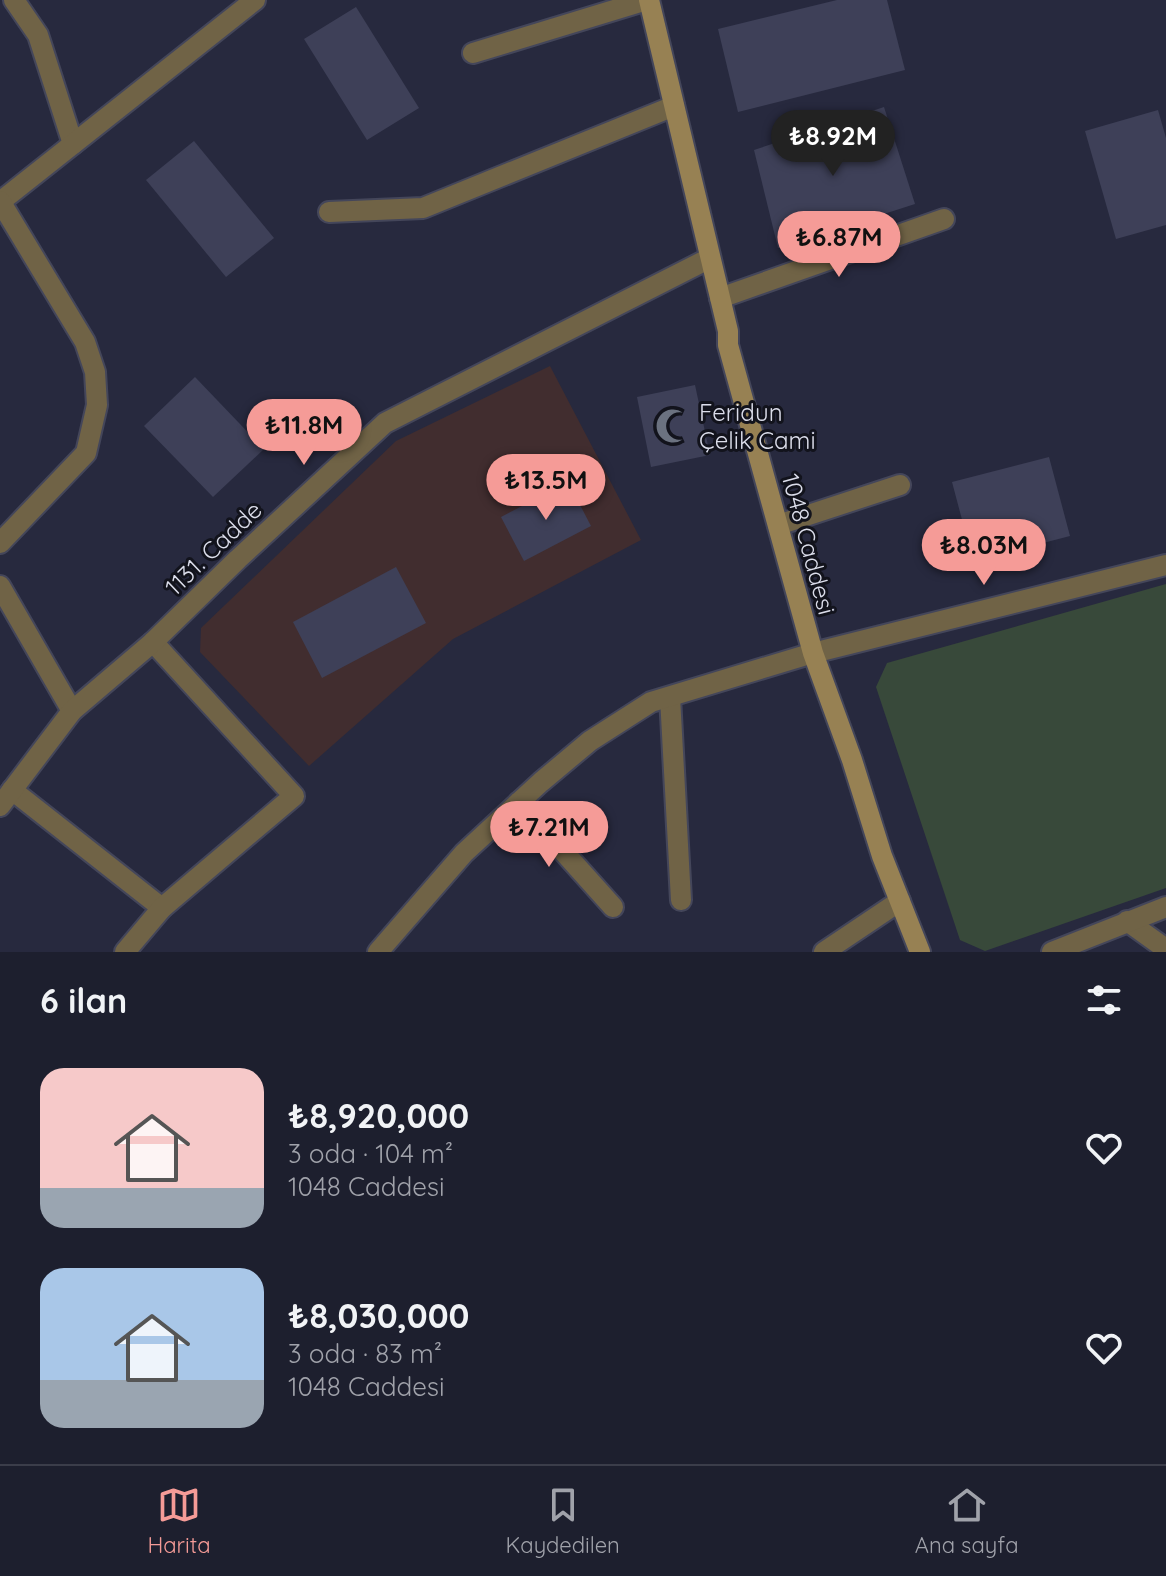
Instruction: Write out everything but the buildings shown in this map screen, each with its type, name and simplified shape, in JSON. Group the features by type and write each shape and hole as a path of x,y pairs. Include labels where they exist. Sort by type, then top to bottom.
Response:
{"main road":[{"name":"1048 Caddesi","path":"648,0 728,331 728,345 813,653 920,952"}],"street":[{"path":"14,0 38,35 73,144"},
{"path":"0,543 86,453 97,405 95,372 85,342 0,202 255,0"},
{"path":"473,53 648,0"},
{"path":"329,212 423,208 674,106"},
{"path":"720,298 944,219"},
{"name":"1131. Cadde","path":"6,798 72,711 153,642 385,423 710,258"},
{"path":"778,525 900,485"},
{"path":"378,952 464,853 519,802 590,741 651,702 813,653 1166,565"},
{"path":"0,586 72,711"},
{"path":"125,952 162,908 294,796 153,642"},
{"path":"670,697 681,900"},
{"path":"6,798 162,908"},
{"path":"519,802 613,907"},
{"path":"824,952 900,901"},
{"path":"1052,952 1166,907"},
{"path":"1127,921 1166,949"}],"shaded area":[{"path":"550,366 641,540 453,639 309,766 200,652 201,628 396,441"}],"green space":[{"path":"1166,584 1166,888 985,951 960,940 876,687 887,663"}],"place":[{"name":"Feridun Çelik Cami","path":"673,426"}]}
